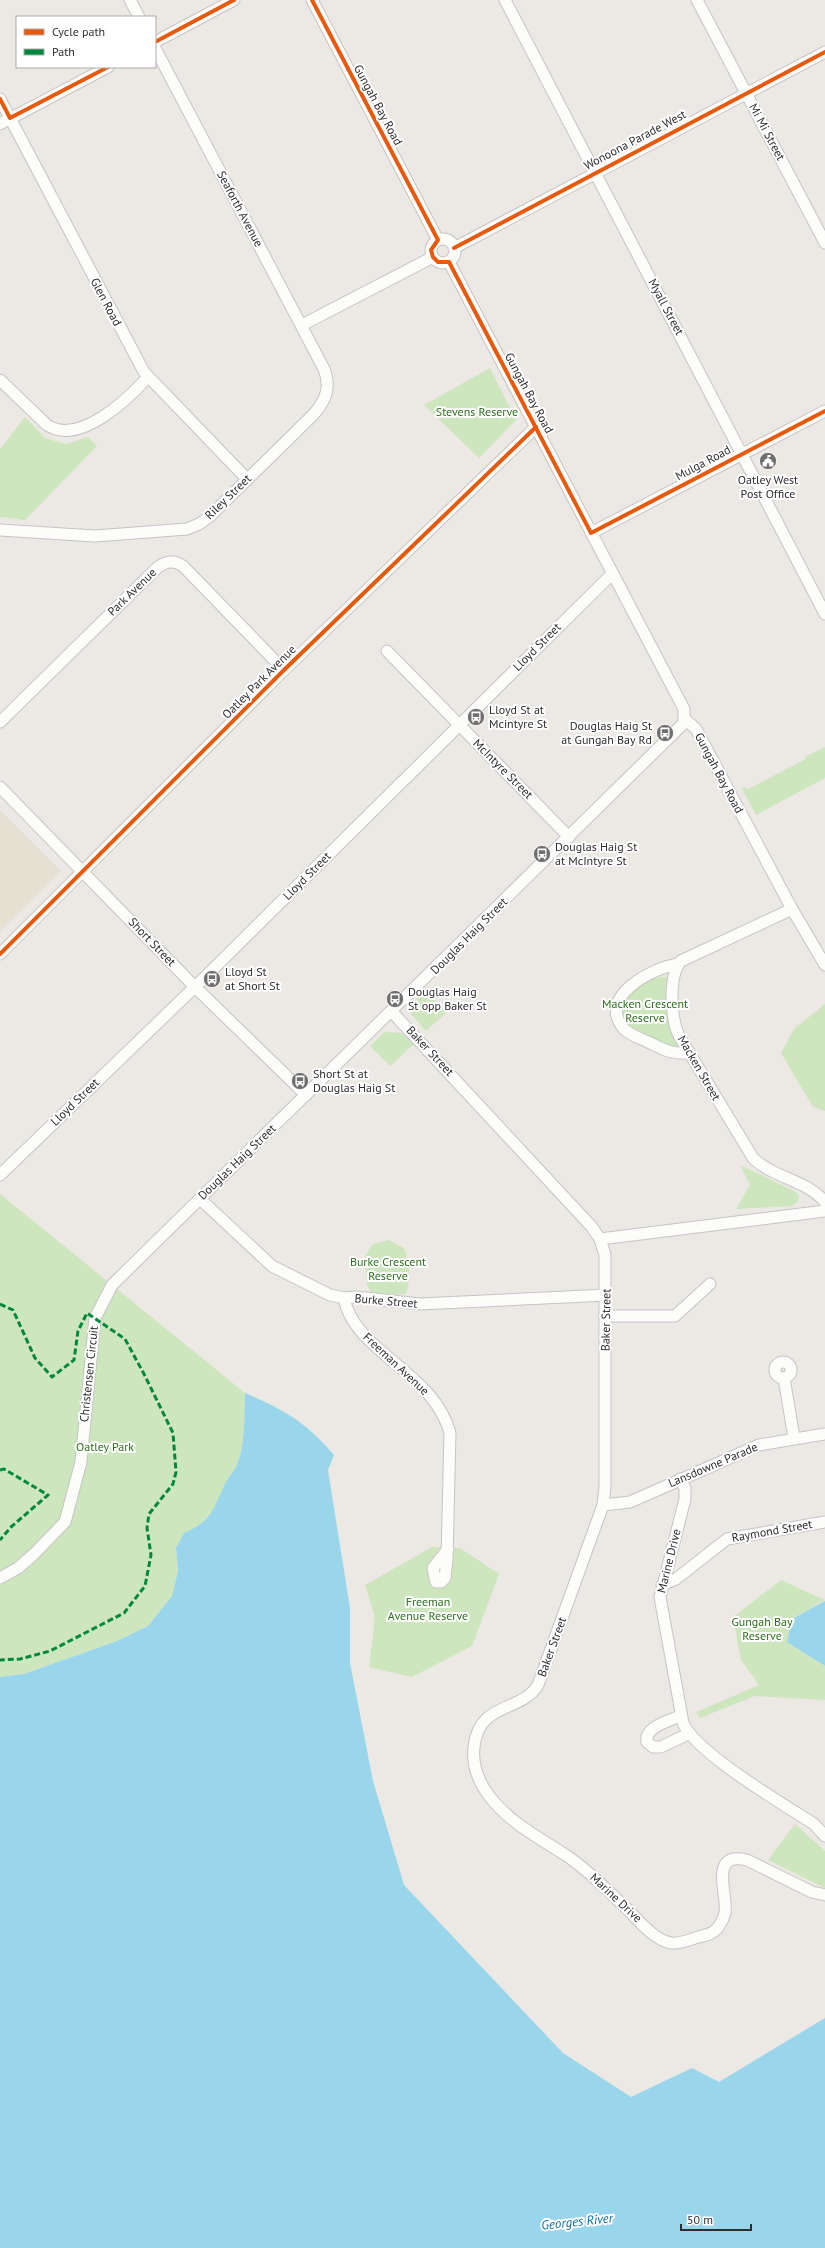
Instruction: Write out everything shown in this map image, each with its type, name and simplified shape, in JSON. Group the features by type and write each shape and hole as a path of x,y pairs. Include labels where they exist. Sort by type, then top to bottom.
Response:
{"street":[{"path":"130,0 138,16"},
{"path":"156,41 234,0"},
{"name":"Gungah Bay Road","path":"312,0 438,240"},
{"name":"Myall Street","path":"505,0 596,172 825,614"},
{"name":"Mi Mi Street","path":"697,0 825,243"},
{"name":"Seaforth Avenue","path":"156,50 324,369"},
{"name":"Wonoona Parade West","path":"454,248 825,52"},
{"path":"5,121 106,68"},
{"name":"Glen Road","path":"0,100 5,121 147,378 247,479"},
{"path":"438,240 448,240 454,248 455,254 448,262 442,263 433,257 431,250 438,240"},
{"path":"302,325 433,257"},
{"name":"Gungah Bay Road","path":"448,262 684,709 685,719 696,729 792,909 825,965"},
{"name":"Riley Street","path":"0,530 90,537 187,529 199,524 209,517 319,407 326,397 328,386 324,369"},
{"path":"0,380 47,425 56,430 69,431 85,426 118,405 133,393 147,378"},
{"name":"Mulga Road","path":"591,533 825,411"},
{"name":"Oatley Park Avenue","path":"0,954 84,872 284,670 536,428"},
{"name":"Park Avenue","path":"0,722 158,567 168,562 175,562 183,566 284,670"},
{"name":"Lloyd Street","path":"0,1176 195,987 612,574"},
{"name":"McIntyre Street","path":"387,651 569,837"},
{"name":"Douglas Haig Street","path":"112,1285 392,1012 681,726 685,719"},
{"name":"Short Street","path":"0,787 195,987 306,1095"},
{"path":"689,1053 674,1054 628,1033 619,1021 616,1012 618,1004 627,988 661,968 678,964 685,957 792,909"},
{"name":"Macken Street","path":"678,964 674,979 672,1012 678,1034 753,1158 765,1168 814,1193 825,1202"},
{"name":"Baker Street","path":"392,1012 586,1220 600,1239 605,1255 606,1295 603,1505 538,1685 530,1695"},
{"name":"Burke Street","path":"200,1199 272,1266 330,1295 344,1298 356,1297 414,1304 606,1295"},
{"path":"600,1239 825,1211"},
{"path":"605,1316 675,1316 710,1284"},
{"name":"Christensen Circuit","path":"0,1578 18,1568 65,1522 81,1462 96,1318 112,1285"},
{"name":"Freeman Avenue","path":"344,1298 346,1311 357,1327 428,1392 446,1419 450,1433 448,1549"},
{"path":"784,1378 794,1438"},
{"name":"Lansdowne Parade","path":"603,1505 630,1502 751,1448 794,1438 825,1434"},
{"name":"Marine Drive","path":"680,1479 685,1488 685,1499 662,1585 660,1606 680,1716 688,1734 724,1764 814,1824 825,1836"},
{"name":"Raymond Street","path":"662,1585 676,1579 727,1539 825,1522"},
{"name":"Marine Drive","path":"530,1695 493,1713 479,1728 474,1745 473,1756 476,1771 483,1787 504,1813 514,1822 579,1865 655,1934 671,1943 679,1943 710,1934 716,1930 725,1913 722,1870 727,1863 735,1859 747,1860 812,1892 825,1895"},
{"path":"680,1716 650,1730 647,1736 647,1742 652,1747 659,1748 688,1734"}],"shaded area":[{"path":"0,810 61,871 0,931"}],"green space":[{"name":"Stevens Reserve","path":"490,368 516,420 479,458 424,405"},
{"path":"25,417 45,438 66,444 88,437 97,446 25,520 0,517 0,449"},
{"path":"825,747 825,778 756,815 741,787 748,789 806,759 805,757"},
{"name":"Macken Crescent Reserve","path":"656,978 668,978 669,1021 678,1044 677,1047 673,1048 631,1030 623,1018 622,1009 625,1001 638,986"},
{"path":"426,991 447,1012 426,1031 411,1014 414,1001"},
{"path":"825,1004 825,1111 813,1107 781,1053 794,1029"},
{"path":"384,1032 401,1033 414,1044 390,1066 370,1046"},
{"path":"740,1165 794,1191 799,1195 798,1201 792,1206 736,1209 750,1185"},
{"name":"Oatley Park","path":"0,1194 245,1393 243,1440 236,1467 226,1482 213,1510 199,1525 184,1533 176,1548 178,1571 172,1596 148,1626 117,1641 24,1674 0,1677"},
{"name":"Burke Crescent Reserve","path":"389,1240 404,1248 408,1260 410,1271 406,1294 373,1295 367,1285 365,1256 373,1244"},
{"name":"Freeman Avenue Reserve","path":"432,1547 460,1548 499,1574 472,1646 412,1677 369,1667 374,1614 365,1585"},
{"name":"Gungah Bay Reserve","path":"781,1580 825,1600 792,1619 787,1642 825,1666 825,1700 755,1696 700,1718 696,1712 759,1685 741,1660 733,1617"},
{"path":"795,1824 825,1851 825,1888 768,1860"}],"water":[{"name":"Georges River","path":"245,1393 272,1405 294,1418 314,1434 334,1455 328,1470 350,1608 350,1663 373,1781 404,1885 563,2053 631,2097 692,2068 719,2082 825,2018 825,2248 0,2248 0,1677 24,1674 117,1641 148,1626 172,1596 178,1571 176,1548 184,1533 200,1525 213,1510 226,1482 236,1467 243,1440"},
{"path":"825,1601 825,1666 787,1642 792,1619"}],"marked path":[{"path":"0,1304 13,1310 35,1358 52,1377 74,1360 78,1331 87,1313 125,1339 173,1433 176,1472 173,1484 149,1514 147,1528 151,1555 145,1586 124,1613 50,1651 20,1659 0,1660"},
{"path":"0,1470 4,1469 48,1495 11,1527 0,1540"}],"cycle path":[{"path":"156,41 234,0"},
{"path":"312,0 438,240 431,250 433,257 438,262 449,262 591,533 825,411"},
{"path":"454,248 825,52"},
{"path":"0,99 10,118 106,68"},
{"path":"0,954 284,670 536,427"}],"place":[{"name":"Oatley West Post Office","path":"768,461"},
{"name":"Lloyd St at Mcintyre St","path":"476,717"},
{"name":"Douglas Haig St at Gungah Bay Rd","path":"665,733"},
{"name":"Douglas Haig St at McIntyre St","path":"542,854"},
{"name":"Lloyd St at Short St","path":"212,979"},
{"name":"Douglas Haig St opp Baker St","path":"395,999"},
{"name":"Short St at Douglas Haig St","path":"300,1081"}]}
